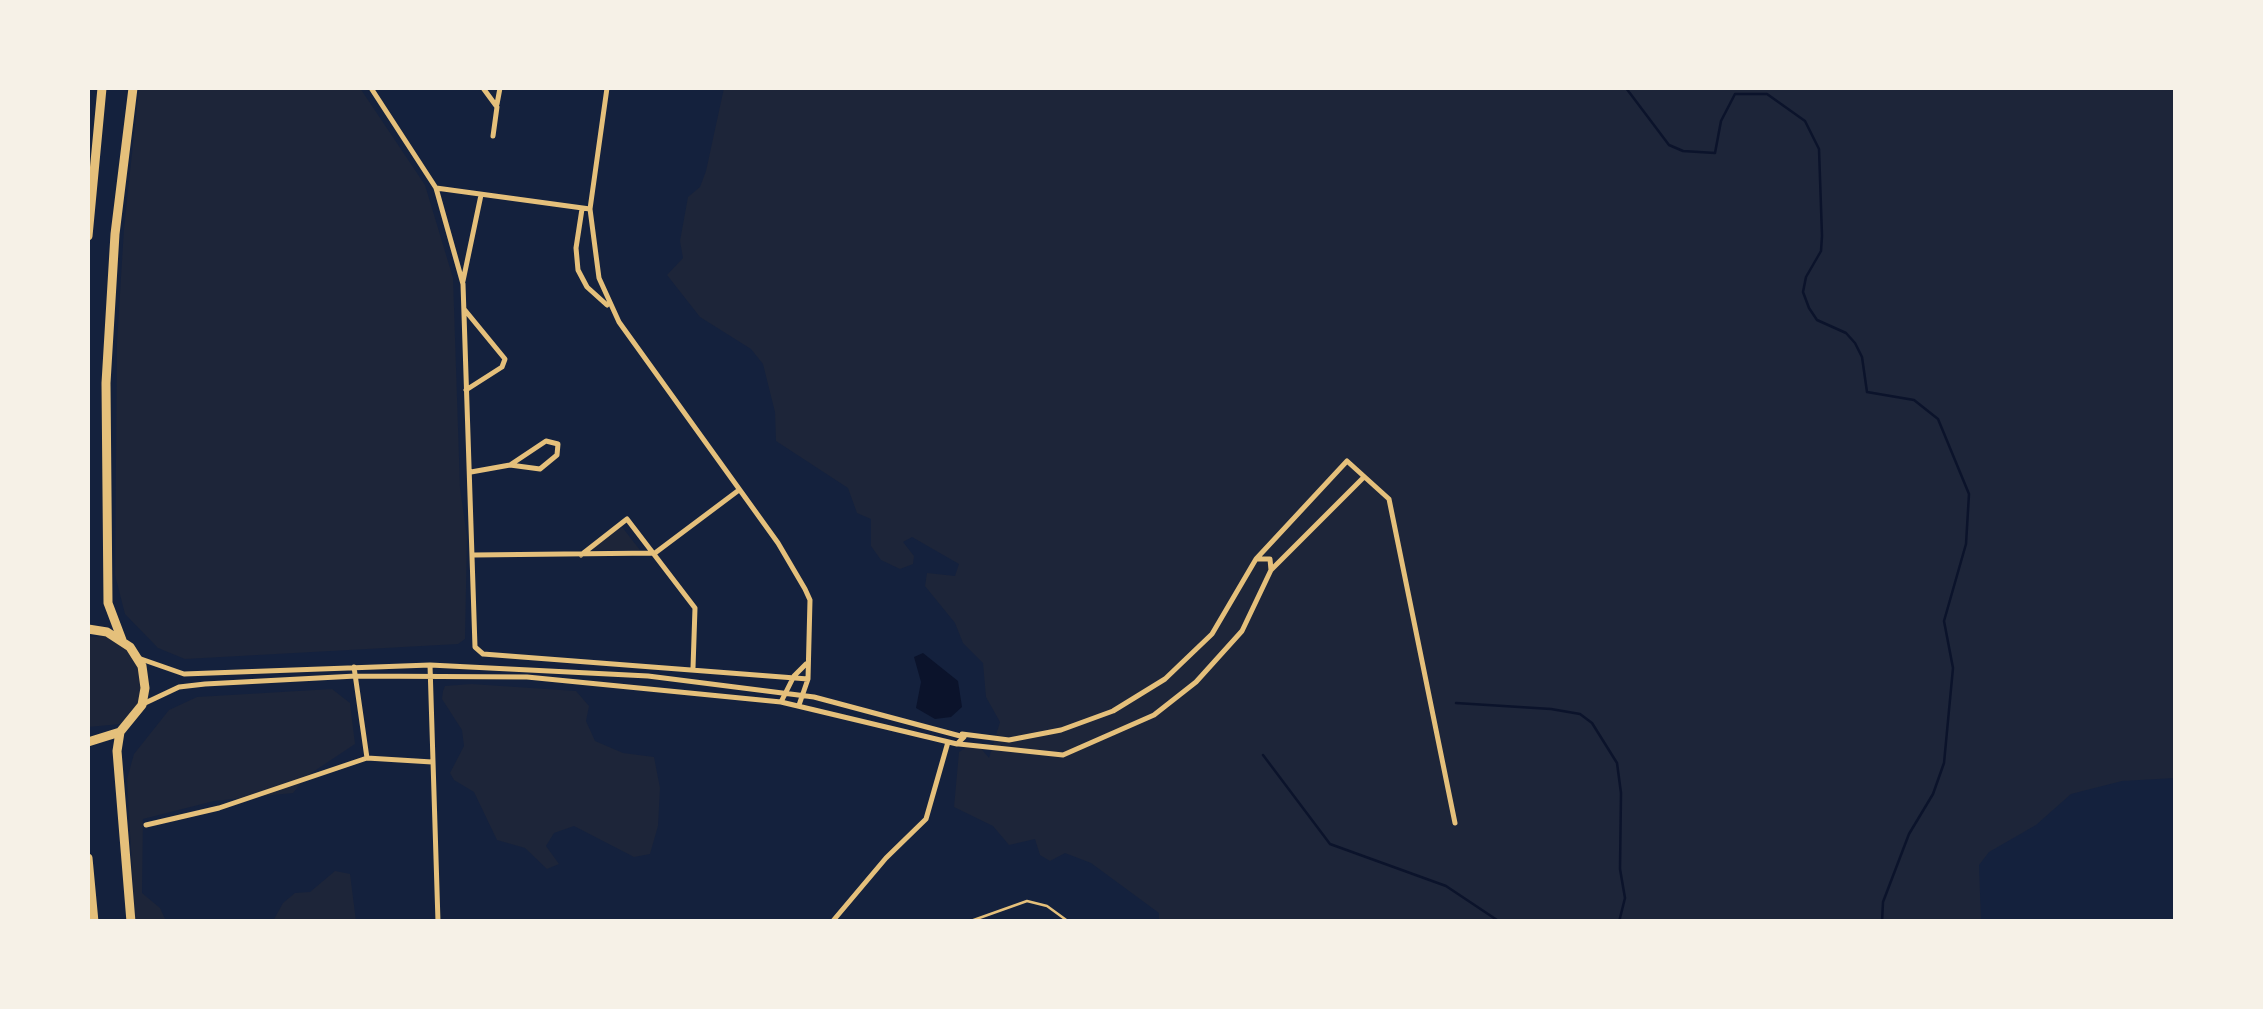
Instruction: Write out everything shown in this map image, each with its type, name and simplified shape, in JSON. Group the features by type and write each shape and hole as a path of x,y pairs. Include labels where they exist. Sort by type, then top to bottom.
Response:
{"main road":[{"path":"88,236 102,88"},
{"path":"130,922 118,751 120,732 142,705 144,677 138,658 122,640 108,603 106,383 116,234 133,88"},
{"path":"88,629 122,640"},
{"path":"88,742 120,732"},
{"path":"88,858 94,922"}],"street":[{"path":"372,88 436,188 463,284"},
{"path":"483,88 497,107"},
{"path":"493,136 500,88"},
{"path":"607,88 576,248 578,270 598,301 610,306"},
{"path":"436,188 586,208"},
{"path":"481,195 463,284 463,307 474,555 472,636 483,654 808,679"},
{"path":"586,208 592,246 610,306 778,543 810,600 808,679 799,705"},
{"path":"463,307 505,359 502,366 466,390"},
{"path":"469,472 510,465 540,468 557,455 558,444 550,440 510,465"},
{"path":"138,658 184,674 430,664 610,673 786,693 962,734 1009,740 1061,730 1112,711 1165,679 1212,634 1256,559 1347,461 1389,498 1455,823"},
{"path":"142,705 178,688 356,676 623,683 781,702 953,743 1062,755 1154,715 1196,682 1242,631 1271,570 1364,477"},
{"path":"474,555 655,553 739,490"},
{"path":"579,556 625,519 695,608 693,668"},
{"path":"1256,559 1270,559 1271,570"},
{"path":"430,664 438,922"},
{"path":"781,702 794,676 806,664"},
{"path":"354,667 367,758"},
{"path":"832,922 886,858 926,819 953,743 962,734"},
{"path":"146,825 219,808 367,758 432,762"}],"path":[{"path":"968,922 1027,902 1047,906 1069,922"}],"shaded area":[{"path":"139,88 360,88 425,185 453,278 460,488 467,537 465,639 458,644 185,659 158,648 125,614 115,575 117,343"},
{"path":"724,88 2175,88 2175,778 2122,781 2071,794 2036,825 1989,852 1979,865 1981,921 1159,921 1159,913 1091,863 1065,853 1050,861 1040,855 1035,839 1009,845 993,826 954,807 959,752 971,744 978,745 989,758 1000,722 986,697 983,663 963,643 955,623 925,586 927,573 955,576 959,564 912,537 903,542 914,556 913,564 900,569 881,560 871,546 871,519 857,513 848,488 776,441 775,412 763,364 751,349 700,317 667,275 683,258 680,241 688,197 700,187 706,171"},
{"path":"622,527 640,550 592,550 594,547"},
{"path":"110,636 136,651 146,695 121,724 88,727 88,637"},
{"path":"923,653 958,681 962,707 951,717 935,719 916,708 921,682 914,657"},
{"path":"445,686 576,691 589,706 586,721 595,741 623,753 654,757 660,788 658,826 650,854 634,857 574,826 554,833 546,846 559,864 547,869 525,848 497,840 474,792 454,780 450,773 464,746 462,730 442,699 443,691"},
{"path":"332,689 350,703 355,744 307,776 293,793 214,801 143,819 142,893 160,908 166,921 135,921 127,779 134,754 169,710 197,697"},
{"path":"335,871 350,874 356,921 273,921 283,903 295,893 310,892"}],"waterway":[{"path":"1626,88 1669,145 1683,151 1715,153 1721,121 1735,94 1767,94 1805,121 1819,149 1822,236 1821,251 1806,277 1803,292 1809,308 1817,320 1846,333 1855,343 1862,357 1867,392 1914,400 1938,419 1969,494 1966,544 1944,621 1953,668 1944,763 1933,794 1909,834 1883,902 1882,922"},
{"path":"1456,703 1551,709 1580,714 1592,723 1617,763 1621,793 1620,869 1625,898 1619,922"},
{"path":"1263,755 1330,844 1446,886 1500,922"}]}
